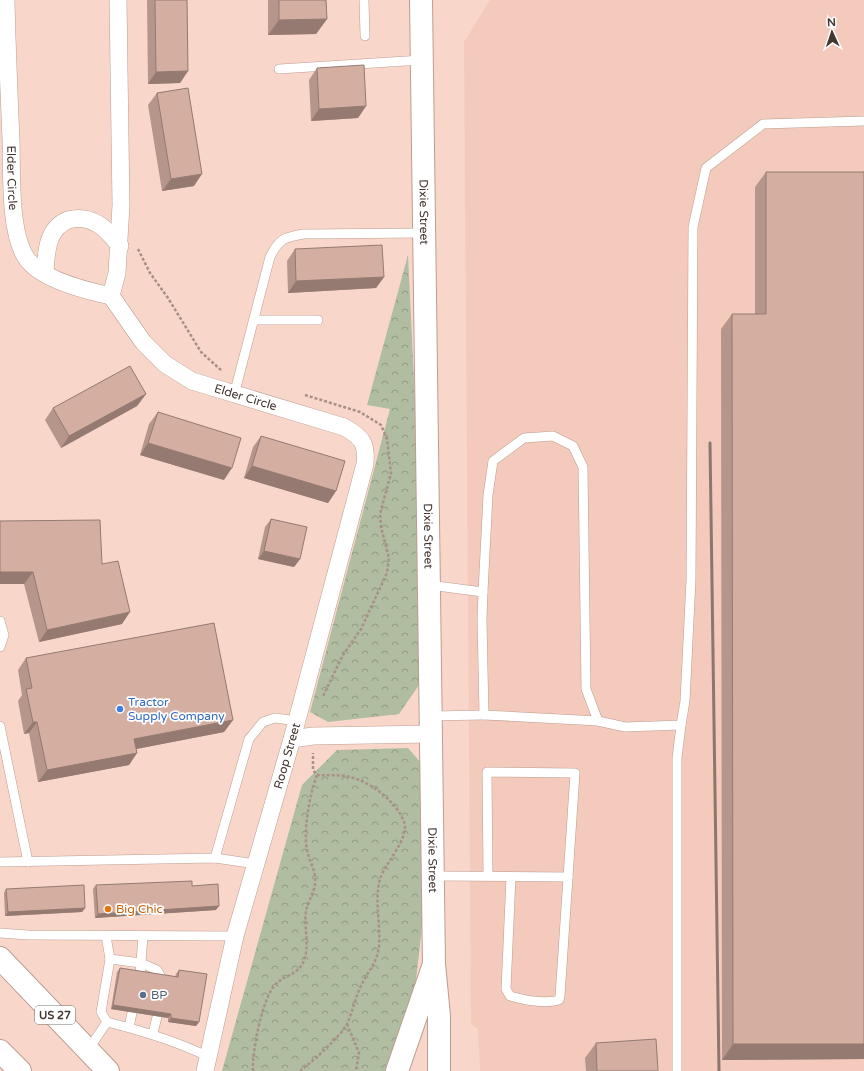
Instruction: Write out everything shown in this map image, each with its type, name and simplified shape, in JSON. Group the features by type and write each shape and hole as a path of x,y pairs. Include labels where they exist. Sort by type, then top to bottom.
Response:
{"street":[{"name":"Elder Circle","path":"6,0 13,202 18,241 25,257 34,266 45,273 73,287 111,296 143,342 165,364 192,381 234,395 344,427 355,433 363,441"},
{"path":"111,296 117,273 120,246 118,0"},
{"name":"Dixie Street","path":"422,0 434,964 439,1016 439,1071"},
{"path":"45,273 49,241 55,230 62,223 73,219 85,218 99,224 120,246"},
{"name":"Roop Street","path":"207,1064 235,936 297,721 365,464 366,453 363,441"},
{"path":"292,739 431,725"},
{"name":"US 27","path":"0,958 108,1071"},
{"path":"397,1071 434,964"},
{"path":"0,1051 20,1071"}],"lane":[{"path":"364,0 365,36"},
{"path":"278,69 422,60"},
{"path":"677,1071 677,766 685,701 691,580 693,227 706,168 763,124 864,121"},
{"path":"234,395 270,256 277,244 287,236 304,234 424,233"},
{"path":"254,320 318,320"},
{"path":"484,715 482,620 488,496 493,461 524,438 553,436 573,446 583,467 586,689 598,721"},
{"path":"429,586 483,592"},
{"path":"0,621 4,635 0,647"},
{"path":"431,725 484,715 598,721 625,727 681,725"},
{"path":"215,858 249,739 263,722 275,718 297,721"},
{"path":"0,726 28,862"},
{"path":"488,876 487,772 575,773 559,1000 553,1002 522,1000 510,996 506,989 511,877"},
{"path":"0,862 215,858 256,864"},
{"path":"433,876 568,877"},
{"path":"0,933 28,935 106,936 235,936"},
{"path":"106,936 110,959 101,1012 107,1022 153,1033 186,1046 207,1064"},
{"path":"140,976 144,936"},
{"path":"110,959 141,963 157,970 162,979"},
{"path":"129,1027 132,1013"},
{"path":"153,1033 157,1017"},
{"path":"88,1050 107,1022"}],"path":[{"path":"252,1071 255,1039 267,997 275,984 289,977 301,967 306,953 306,910 316,882 314,868 307,850 306,838 313,785 317,775"},
{"path":"347,1024 359,1053 356,1071"}],"shaded area":[{"path":"490,0 864,0 864,1071 480,1071 478,1029 471,1024 464,42"}],"green space":[{"path":"408,255 417,444 419,685 399,714 328,722 310,712 390,409 367,405"},
{"path":"408,748 421,763 423,919 415,988 390,1071 222,1071 302,785 337,750"}],"building":[{"path":"155,0 187,0 188,71 156,72"},
{"path":"279,0 326,0 327,19 279,20"},
{"path":"364,65 366,106 319,109 317,68"},
{"path":"188,88 202,174 171,179 157,93"},
{"path":"766,172 864,172 864,1044 733,1044 732,314 766,314"},
{"path":"382,245 384,277 296,281 295,249"},
{"path":"130,366 146,394 69,436 53,408"},
{"path":"158,412 241,438 232,468 148,443"},
{"path":"261,436 345,461 336,491 252,466"},
{"path":"271,519 307,527 300,559 264,551"},
{"path":"100,520 102,564 118,561 130,612 47,630 33,572 0,572 0,521"},
{"name":"Tractor Supply Company","path":"214,623 233,720 134,739 137,753 47,770 37,722 33,722 26,689 32,688 26,658"},
{"path":"192,881 192,886 218,884 219,906 98,914 96,885"},
{"path":"84,885 85,908 8,912 6,889"},
{"path":"120,968 178,977 179,970 207,974 199,1022 171,1018 171,1014 113,1005"},
{"path":"656,1039 658,1071 597,1071 596,1043"}],"railway":[{"path":"710,443 719,1071"}],"place":[{"name":"Tractor Supply Company","path":"120,709"},
{"name":"Big Chic","path":"108,909"},
{"name":"BP","path":"143,995"}]}
